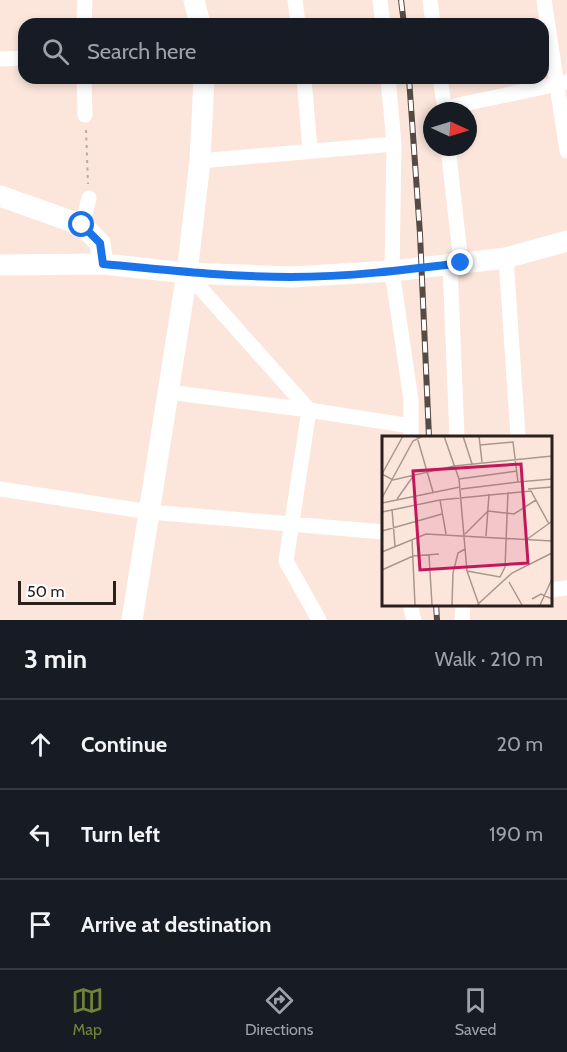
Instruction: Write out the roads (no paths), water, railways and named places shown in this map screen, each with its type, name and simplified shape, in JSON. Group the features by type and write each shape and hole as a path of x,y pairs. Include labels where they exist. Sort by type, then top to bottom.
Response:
{"street":[{"path":"84,18 85,0"},
{"path":"194,0 199,18"},
{"path":"295,0 297,18"},
{"path":"380,0 382,18"},
{"path":"430,0 432,18"},
{"path":"543,2 547,18"},
{"path":"549,28 562,83 567,151"},
{"path":"0,59 18,58"},
{"path":"477,102 562,83"},
{"path":"84,84 85,115"},
{"path":"133,619 187,273 200,161 204,84"},
{"path":"304,84 310,150"},
{"path":"389,84 394,144 429,267 457,436"},
{"path":"441,84 443,102"},
{"path":"200,161 394,144"},
{"path":"168,392 309,410 411,431 411,400 447,156"},
{"path":"0,196 82,225 100,243 103,264"},
{"path":"82,225 88,198"},
{"path":"0,265 103,264 187,273 292,277 429,267 506,258 567,241"},
{"path":"506,258 518,436"},
{"path":"187,273 309,410"},
{"path":"309,410 286,561 319,620"},
{"path":"0,489 150,512 382,532"},
{"path":"552,590 567,588"},
{"path":"410,605 412,620"},
{"path":"462,620 463,605"}],"railway":[{"path":"401,0 403,18"},
{"path":"409,84 420,234 429,436"},
{"path":"436,605 437,620"}]}
